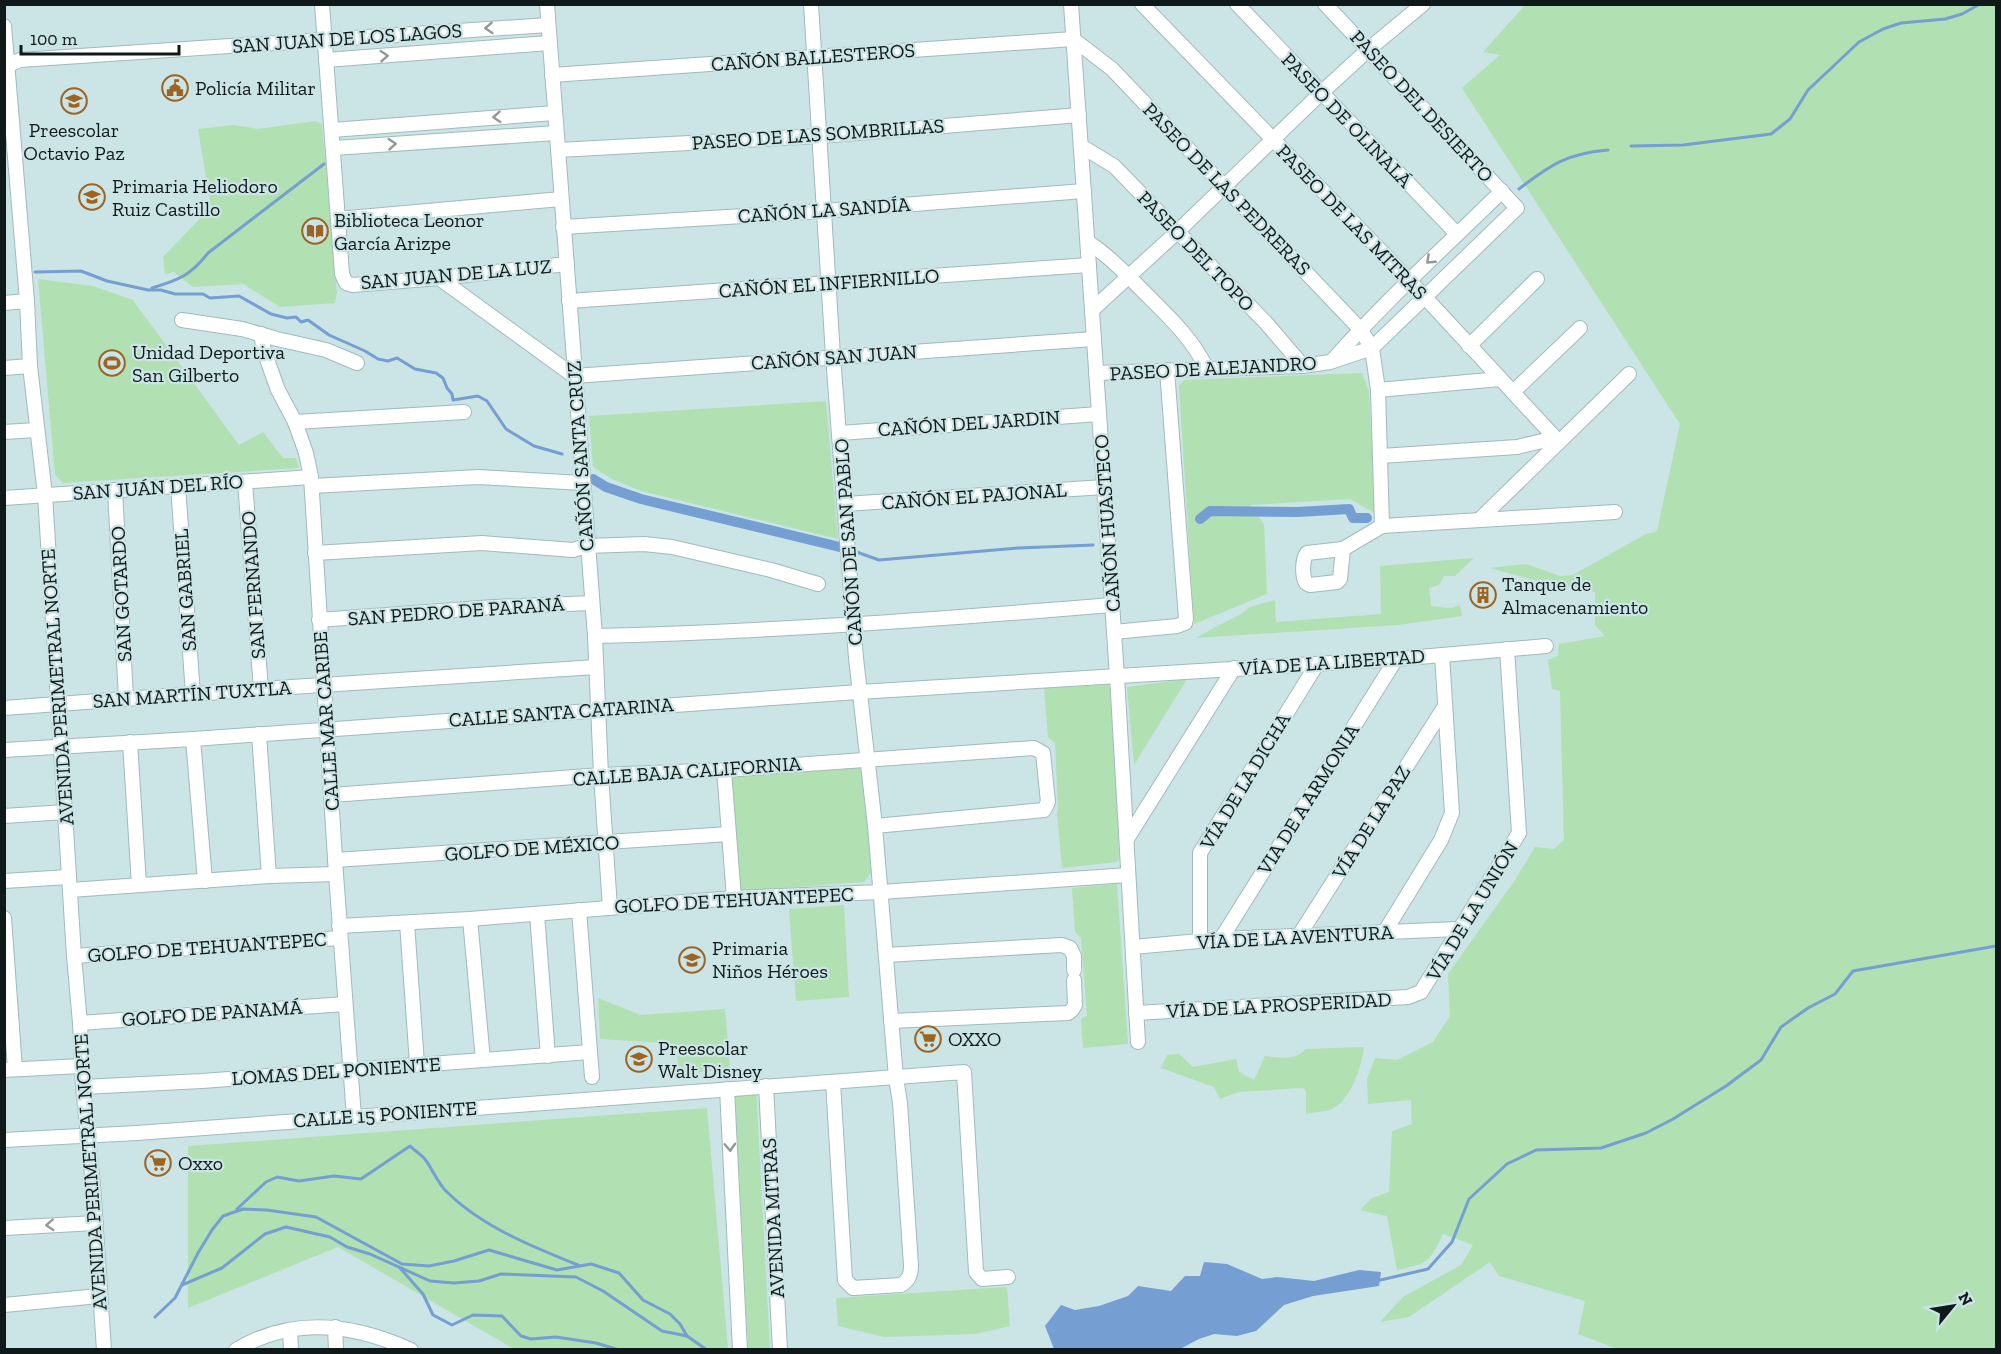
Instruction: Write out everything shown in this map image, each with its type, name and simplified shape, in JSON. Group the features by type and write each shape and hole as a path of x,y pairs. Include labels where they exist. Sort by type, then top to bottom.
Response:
{"street":[{"path":"322,4 338,219 561,199"},
{"name":"CAÑÓN SANTA CRUZ","path":"547,4 595,636 610,908"},
{"name":"CAÑÓN DE SAN PABLO","path":"811,4 833,356 859,692 881,892 900,1103 911,1265 911,1273 907,1281 894,1286 853,1288 845,1280 833,1082"},
{"name":"CAÑÓN HUASTECO","path":"1071,4 1117,676 1138,1042"},
{"name":"PASEO DE LAS MITRAS","path":"1142,4 1409,280 1557,440"},
{"name":"PASEO DE OLINALÁ","path":"1237,4 1457,234"},
{"name":"PASEO DEL DESIERTO","path":"1325,4 1518,207"},
{"path":"1092,310 1177,232 1321,93 1419,6"},
{"name":"SAN JUAN DE LOS LAGOS","path":"6,66 20,60 548,25"},
{"name":"AVENIDA PERIMETRAL NORTE","path":"4,26 9,135 27,301 30,366 45,495 81,1066 89,1135 104,1350"},
{"name":"CAÑÓN BALLESTEROS","path":"552,75 1073,39"},
{"name":"PASEO DE LAS PEDRERAS","path":"1073,39 1112,69 1360,329 1372,348"},
{"name":"SAN JUAN DE LOS LAGOS","path":"326,60 549,43"},
{"path":"332,130 555,113"},
{"name":"PASEO DE LAS SOMBRILLAS","path":"558,150 820,136 1078,115"},
{"path":"333,148 556,133"},
{"name":"PASEO DEL TOPO","path":"1080,146 1114,166 1267,324 1304,366"},
{"name":"CAÑÓN LA SANDÍA","path":"563,227 824,211 1084,191"},
{"name":"PASEO DE ALEJANDRO","path":"1330,362 1409,280 1502,191"},
{"name":"PASEO DE ALEJANDRO","path":"1096,373 1304,366 1330,362 1372,348 1518,207"},
{"name":"SAN JUAN DE LA LUZ","path":"338,219 342,274 346,283 354,285 567,264"},
{"path":"1088,242 1115,263 1185,333 1207,369"},
{"name":"CAÑÓN EL INFIERNILLO","path":"569,301 1089,265"},
{"path":"439,278 574,376"},
{"path":"1469,346 1538,279"},
{"path":"4,303 27,301"},
{"path":"182,320 221,325 261,334 326,350 357,363"},
{"path":"1513,392 1580,328"},
{"name":"CALLE MAR CARIBE","path":"261,334 264,351 278,390 295,422 306,453 311,482 354,1117"},
{"name":"CAÑÓN SAN JUAN","path":"574,376 1094,339"},
{"path":"1372,348 1378,390 1382,526"},
{"path":"4,368 30,366"},
{"path":"1114,632 1178,626 1183,625 1186,619 1167,370"},
{"path":"1479,520 1557,440 1629,374"},
{"path":"1378,390 1500,379"},
{"path":"295,422 464,412"},
{"name":"CAÑÓN DEL JARDIN","path":"840,433 1099,414"},
{"path":"4,432 37,430"},
{"path":"1381,456 1517,447 1557,440"},
{"name":"SAN JUÁN DEL RÍO","path":"4,498 245,482 478,477 583,483"},
{"name":"SAN FERNANDO","path":"245,482 261,689"},
{"name":"SAN GABRIEL","path":"178,486 193,694"},
{"name":"CAÑÓN EL PAJONAL","path":"845,504 1104,488"},
{"name":"SAN GOTARDO","path":"115,490 126,699"},
{"path":"1343,549 1382,526 1615,512"},
{"path":"315,553 482,543 573,550 587,546 644,544 672,547 771,570 819,584"},
{"name":"SAN PEDRO DE PARANÁ","path":"319,620 494,607 592,603"},
{"path":"595,636 719,633 891,623 1112,605"},
{"name":"VÍA DE LA LIBERTAD","path":"1117,676 1396,659 1546,646"},
{"name":"VÍA DE LA UNIÓN","path":"1421,993 1458,929 1520,832 1508,649"},
{"path":"1384,933 1442,840 1452,813 1442,655"},
{"name":"VIA DE A ARMONIA","path":"1221,939 1396,659"},
{"name":"VÍA DE LA DICHA","path":"1200,941 1200,853 1317,664"},
{"name":"SAN MARTÍN TUXTLA","path":"4,708 596,667"},
{"path":"1127,838 1234,668"},
{"name":"CALLE SANTA CATARINA","path":"4,750 1117,676"},
{"name":"VÍA DE LA PAZ","path":"1298,937 1445,706"},
{"path":"259,734 269,876"},
{"path":"193,739 205,881"},
{"path":"130,742 139,885"},
{"name":"CALLE BAJA CALIFORNIA","path":"332,795 601,775 724,770 1034,748 1041,750 1045,757 1048,804 1044,810 875,826"},
{"path":"724,770 735,898"},
{"path":"4,816 64,813"},
{"name":"GOLFO DE MÉXICO","path":"4,881 139,885 205,881 269,876 336,867 729,834"},
{"name":"GOLFO DE TEHUANTEPEC","path":"74,956 340,932 407,923 735,898 881,892 1128,875"},
{"path":"579,910 592,1077"},
{"path":"537,914 548,1056"},
{"path":"4,918 10,1069 81,1066"},
{"path":"470,919 483,1060"},
{"path":"407,923 417,1064"},
{"name":"VÍA DE LA AVENTURA","path":"1133,947 1221,939 1458,929"},
{"path":"886,955 1062,945 1070,948 1074,956 1075,1005 1068,1012 891,1021"},
{"name":"VÍA DE LA PROSPERIDAD","path":"1137,1013 1408,997 1421,993"},
{"name":"GOLFO DE PANAMÁ","path":"80,1023 345,1004"},
{"name":"LOMAS DEL PONIENTE","path":"83,1087 350,1071 590,1052"},
{"name":"CALLE 15 PONIENTE","path":"4,1140 354,1117 963,1072 976,1272 982,1279 1008,1277"},
{"name":"AVENIDA MITRAS","path":"766,1086 780,1350"},
{"name":"AVENIDA MITRAS","path":"727,1089 740,1350"},
{"path":"4,1228 96,1223"},
{"path":"4,1305 99,1296"},
{"path":"236,1350 257,1338 311,1327 360,1330 405,1348"},
{"path":"335,1327 336,1350"},
{"path":"290,1330 291,1350"}],"green space":[{"path":"1526,4 1996,5 1996,1349 1617,1349 1578,1334 1585,1301 1499,1276 1490,1262 1409,1317 1380,1322 1403,1297 1461,1265 1473,1245 1443,1234 1427,1260 1416,1266 1397,1270 1387,1216 1360,1210 1372,1198 1389,1192 1392,1131 1412,1124 1411,1100 1368,1104 1367,1079 1375,1058 1397,1060 1433,1042 1450,1016 1448,974 1515,880 1535,847 1554,849 1564,840 1560,691 1552,689 1548,660 1558,656 1559,644 1605,636 1595,625 1595,592 1530,579 1490,568 1526,564 1560,576 1573,575 1646,534 1657,531 1680,424 1462,88 1500,55 1483,52"},
{"path":"315,121 322,124 337,293 335,303 280,307 243,284 193,287 174,272 165,274 163,257 211,207 198,129 234,125 258,129"},
{"name":"Unidad Deportiva San Gilberto","path":"38,279 93,286 133,300 239,445 263,432 283,458 296,458 299,468 63,483 55,475"},
{"path":"1362,373 1369,392 1375,513 1350,499 1250,505 1264,524 1267,594 1194,624 1179,386 1184,380"},
{"path":"826,401 838,539 641,491 612,479 593,467 589,416"},
{"path":"1474,558 1455,576 1444,576 1439,585 1429,588 1431,606 1451,608 1460,605 1462,616 1398,625 1195,638 1250,607 1275,600 1276,622 1381,614 1380,566"},
{"path":"1187,679 1134,765 1127,687"},
{"path":"1108,685 1112,691 1119,858 1117,862 1062,868 1057,813 1055,743 1048,737 1044,688"},
{"path":"858,766 861,770 872,871 864,882 741,891 732,776"},
{"path":"1117,884 1128,1044 1083,1048 1081,1019 1087,1016 1081,938 1075,932 1072,888"},
{"path":"844,905 849,997 796,1001 789,909"},
{"path":"598,998 641,1015 725,1009 730,1069 679,1074 676,1044 600,1039"},
{"path":"1364,1047 1358,1073 1343,1100 1330,1110 1306,1114 1306,1091 1303,1088 1239,1092 1220,1099 1214,1087 1161,1068 1167,1055 1179,1054 1193,1067 1236,1059 1239,1072 1254,1080 1265,1056 1287,1058 1302,1053 1306,1049"},
{"path":"756,1087 770,1349 748,1349 735,1089"},
{"path":"707,1108 728,1349 514,1349 338,1247 188,1308 188,1146"},
{"path":"1007,1287 1010,1326 976,1334 884,1337 838,1326 836,1298"}],"water":[{"path":"1204,1262 1227,1264 1262,1279 1277,1277 1314,1281 1359,1270 1381,1272 1379,1286 1313,1296 1284,1305 1256,1331 1237,1336 1214,1334 1180,1349 1054,1349 1045,1326 1061,1305 1075,1310 1099,1306 1128,1296 1138,1286 1171,1291 1185,1276 1200,1276"}],"waterway":[{"path":"1631,146 1683,145 1771,134 1790,119 1808,90 1859,42 1883,29 1901,23 1945,19 1962,14 1980,4"},
{"path":"1519,189 1540,173 1570,157 1608,150"},
{"path":"152,288 190,272 208,253 324,164"},
{"path":"35,272 81,271 107,281 148,290 161,290 175,294 203,294 210,298 239,296 271,314 287,318 296,317 301,322 308,320 329,335 378,359 388,361 397,358 415,369 436,373 443,378 453,400 478,396 487,401 506,429 534,446 562,454"},
{"path":"593,479 606,487 641,499 848,549"},
{"path":"1200,519 1210,511 1298,512 1349,509 1353,518 1367,518"},
{"path":"851,550 879,560 1019,548 1093,545"},
{"path":"1376,1281 1428,1269 1452,1242 1469,1199 1507,1164 1536,1150 1601,1148 1646,1133 1726,1086 1761,1060 1781,1027 1808,1008 1835,994 1853,971 1996,946"},
{"path":"237,1209 266,1182 277,1177 299,1181 334,1176 361,1179 410,1146 424,1158 444,1189 477,1216 526,1243 578,1265"},
{"path":"155,1317 175,1298 198,1253 223,1216 243,1209 267,1210 316,1217 402,1264 429,1266 489,1250 557,1270 591,1264 619,1273 643,1300 670,1314 687,1336 707,1350"},
{"path":"182,1285 222,1268 265,1234 286,1227 330,1237 347,1247 370,1254 430,1281 454,1283 479,1281 501,1274 576,1277 603,1291 662,1331 687,1336"},
{"path":"400,1268 423,1294 433,1315 452,1325 473,1315 502,1316 521,1336 531,1339 556,1337 596,1343 619,1350"}],"place":[{"name":"Policía Militar","path":"175,88"},
{"name":"Preescolar Octavio Paz","path":"74,101"},
{"name":"Primaria Heliodoro Ruiz Castillo","path":"92,197"},
{"name":"Biblioteca Leonor García Arizpe","path":"315,231"},
{"name":"Unidad Deportiva San Gilberto","path":"112,363"},
{"name":"Tanque de Almacenamiento","path":"1483,595"},
{"name":"Primaria Niños Héroes","path":"692,960"},
{"name":"OXXO","path":"928,1039"},
{"name":"Preescolar Walt Disney","path":"639,1059"},
{"name":"Oxxo","path":"158,1163"}]}
